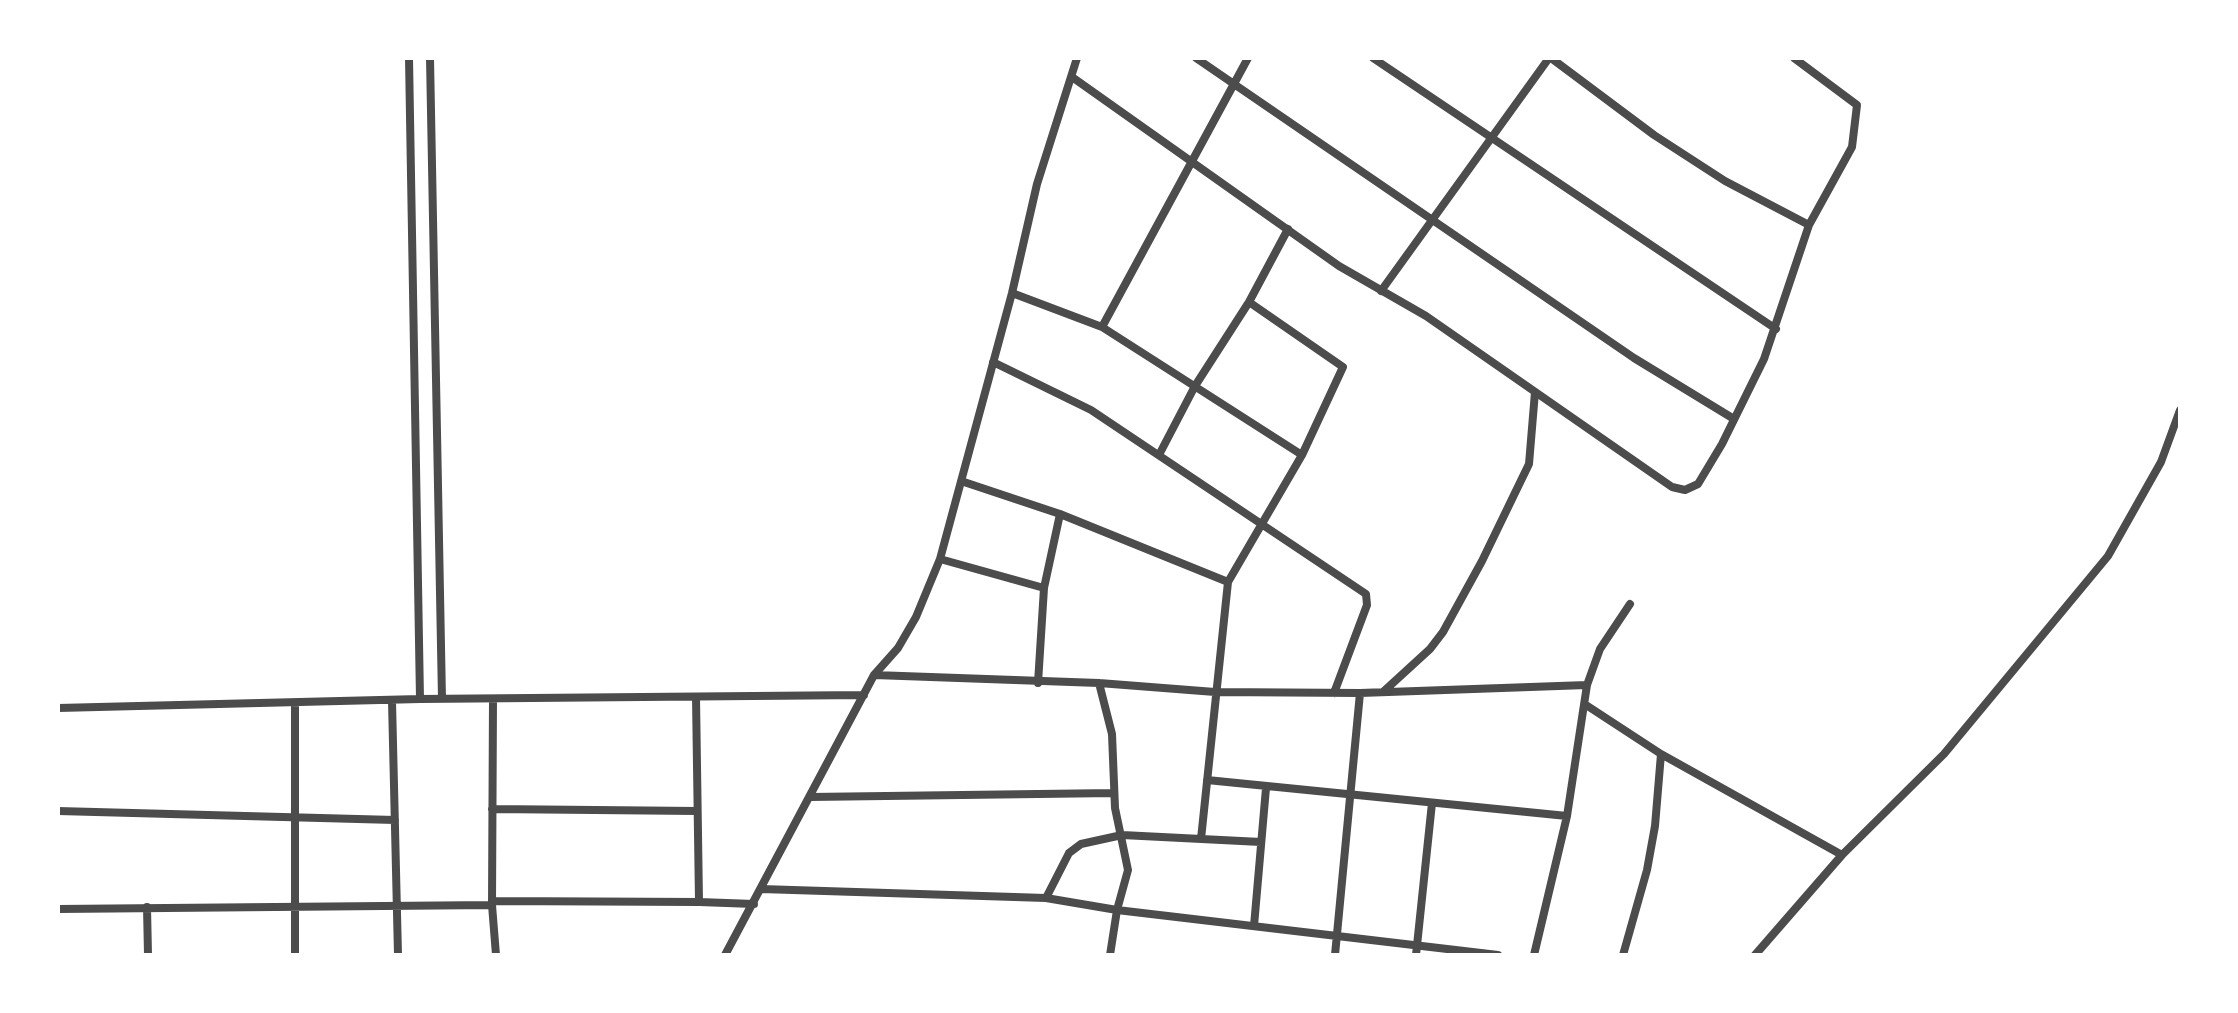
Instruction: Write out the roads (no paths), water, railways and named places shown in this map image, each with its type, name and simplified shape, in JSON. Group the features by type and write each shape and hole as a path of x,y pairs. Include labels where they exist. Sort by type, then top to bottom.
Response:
{"street":[{"path":"409,58 420,699"},
{"path":"430,58 442,699"},
{"path":"725,955 874,675 898,648 916,617 940,559 1012,293 1037,184 1077,58"},
{"path":"1196,58 1634,358 1734,419"},
{"path":"1102,327 1248,58"},
{"path":"1373,58 1491,141 1776,329"},
{"path":"1381,291 1550,58 1654,135 1725,181 1809,225"},
{"path":"1072,77 1192,158 1288,229 1381,291 1426,316 1679,490 1698,484 1734,419 1776,329 1809,225 1852,147 1858,109 1850,98 1794,58"},
{"path":"1160,453 1195,386 1249,302 1288,229"},
{"path":"1012,293 1102,327 1302,455"},
{"path":"1201,839 1228,582 1302,455 1343,367 1249,302"},
{"path":"993,362 1044,384 1160,453 1366,594 1367,605 1334,693"},
{"path":"1383,693 1430,649 1443,632 1482,561 1529,464 1535,392"},
{"path":"1755,955 1842,855 1944,754 2108,556 2161,462 2180,410"},
{"path":"961,481 1060,514 1228,582"},
{"path":"1038,683 1044,588 1060,514"},
{"path":"940,559 1044,588"},
{"path":"1534,955 1567,816 1587,685 1600,649 1630,604"},
{"path":"874,675 1099,683 1215,692 1383,693 1587,685"},
{"path":"1099,683 1112,734 1114,793 1128,880 1117,910 1110,955"},
{"path":"1335,955 1360,693"},
{"path":"58,708 420,699 864,695"},
{"path":"696,697 699,902"},
{"path":"493,699 492,903 496,955"},
{"path":"392,701 398,955"},
{"path":"295,704 295,955"},
{"path":"1586,705 1661,754 1842,855"},
{"path":"1623,955 1650,855 1661,754"},
{"path":"1207,780 1567,816"},
{"path":"1254,926 1266,788"},
{"path":"810,797 1114,793"},
{"path":"1416,955 1432,803"},
{"path":"492,809 697,811"},
{"path":"58,811 395,820"},
{"path":"1046,898 1073,848 1122,835 1261,842"},
{"path":"761,889 1046,898 1117,910 1498,955"},
{"path":"58,909 294,905 397,907 492,903 754,904"},
{"path":"147,907 148,955"}]}
